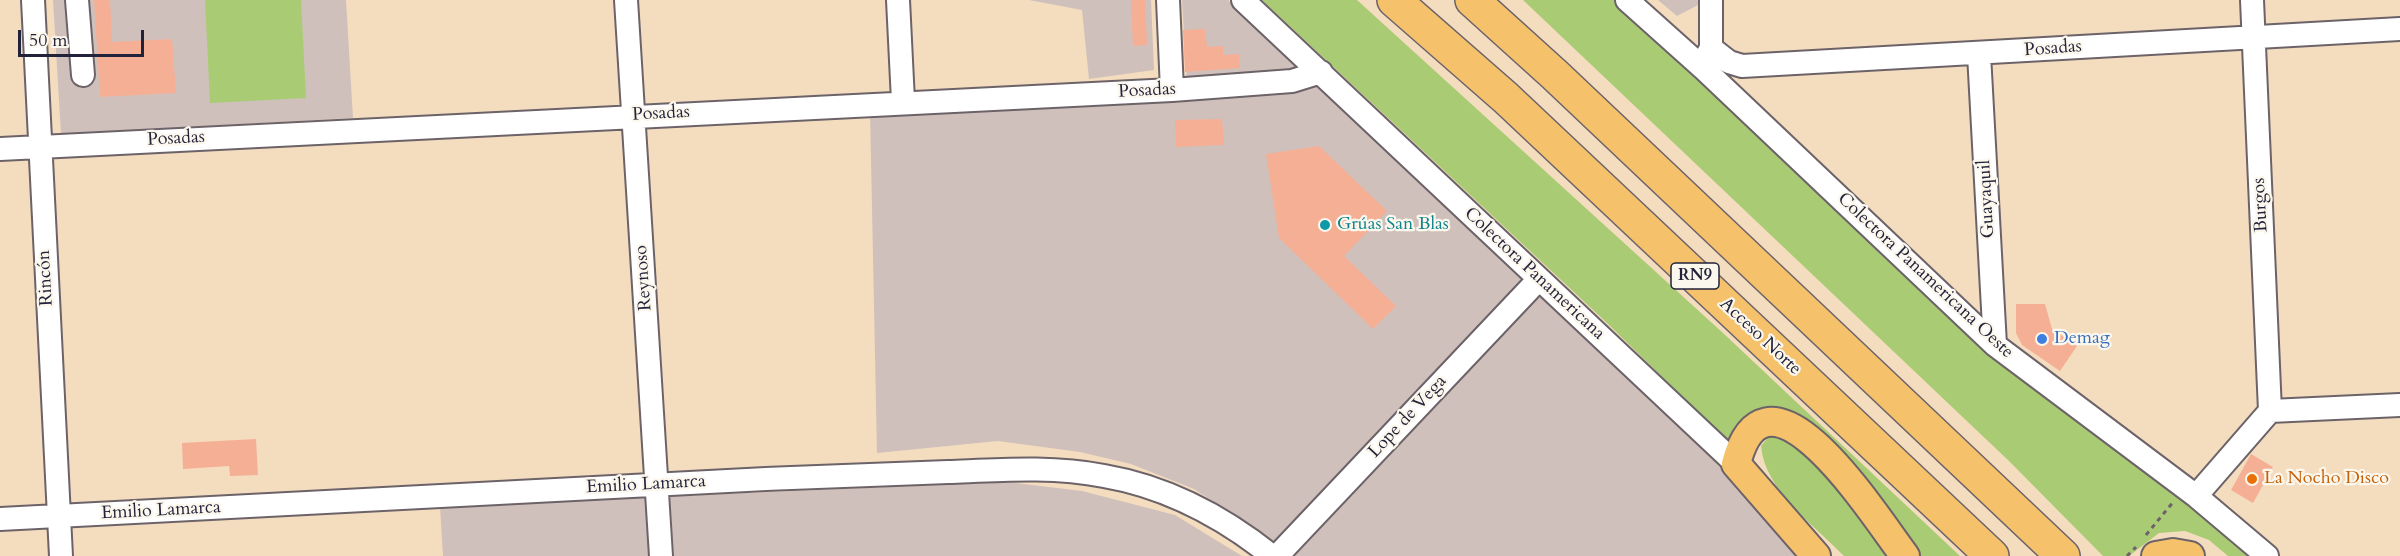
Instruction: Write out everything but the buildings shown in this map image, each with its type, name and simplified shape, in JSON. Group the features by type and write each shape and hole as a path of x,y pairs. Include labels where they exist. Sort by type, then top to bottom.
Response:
{"highway":[{"name":"Acceso Norte","path":"1394,0 1506,98 1992,556"},
{"name":"RN9","path":"1472,0 1564,83 2063,556"}],"main road":[{"path":"1736,464 1743,441 1764,424 1776,422 1787,424 1805,434 1827,455 1905,556"},
{"name":"Colectora Panamericana","path":"1736,464 1816,556"},
{"path":"2149,548 2190,556"}],"street":[{"name":"Rincón","path":"33,0 61,556"},
{"path":"77,0 83,75"},
{"name":"Reynoso","path":"626,0 661,556"},
{"path":"898,0 903,102"},
{"path":"1168,0 1172,90"},
{"name":"Colectora Panamericana","path":"1243,0 1736,464"},
{"name":"Colectora Panamericana Oeste","path":"1627,0 1995,345 2190,492 2267,556"},
{"path":"1701,68 1711,48 1711,0"},
{"name":"Burgos","path":"2252,0 2271,411"},
{"name":"Posadas","path":"1711,48 1729,62 1742,66 2400,29"},
{"name":"Guayaquil","path":"1978,54 1995,345"},
{"name":"Posadas","path":"0,148 1172,90 1292,81 1321,72"},
{"name":"Lope de Vega","path":"1277,556 1539,279"},
{"path":"2190,492 2271,411 2400,405"},
{"name":"Emilio Lamarca","path":"0,519 658,484 1038,468 1134,482 1177,496 1210,512 1245,534 1272,556"}],"path":[{"path":"2149,548 2190,492"}],"shaded area":[{"path":"53,0 346,0 353,118 61,134"},
{"path":"1029,0 1151,0 1154,70 1089,79 1082,10"},
{"path":"1182,0 1228,0 1714,454 1798,556 1296,556 1194,489 1131,464 1080,452 998,441 877,453 870,110 1188,101"},
{"path":"1658,0 1702,0 1700,4 1677,16"},
{"path":"1007,482 1082,491 1175,515 1242,556 443,556 440,506"}],"green space":[{"path":"205,0 301,0 306,98 210,103"},
{"path":"1262,0 1357,0 1723,333 1960,556 1913,556 1766,410 1744,421 1729,442 1607,323"},
{"path":"1523,0 1617,0 2255,556 2228,556 2209,540 2185,531 2159,533 2129,556 2103,556 2009,461"},
{"path":"1772,433 1817,459 1891,556 1844,556 1793,506 1771,478 1764,462 1761,446"}],"place":[{"name":"Grúas San Blas","path":"1325,225"},
{"name":"Demag","path":"2042,339"},
{"name":"La Nocho Disco","path":"2252,479"}]}
